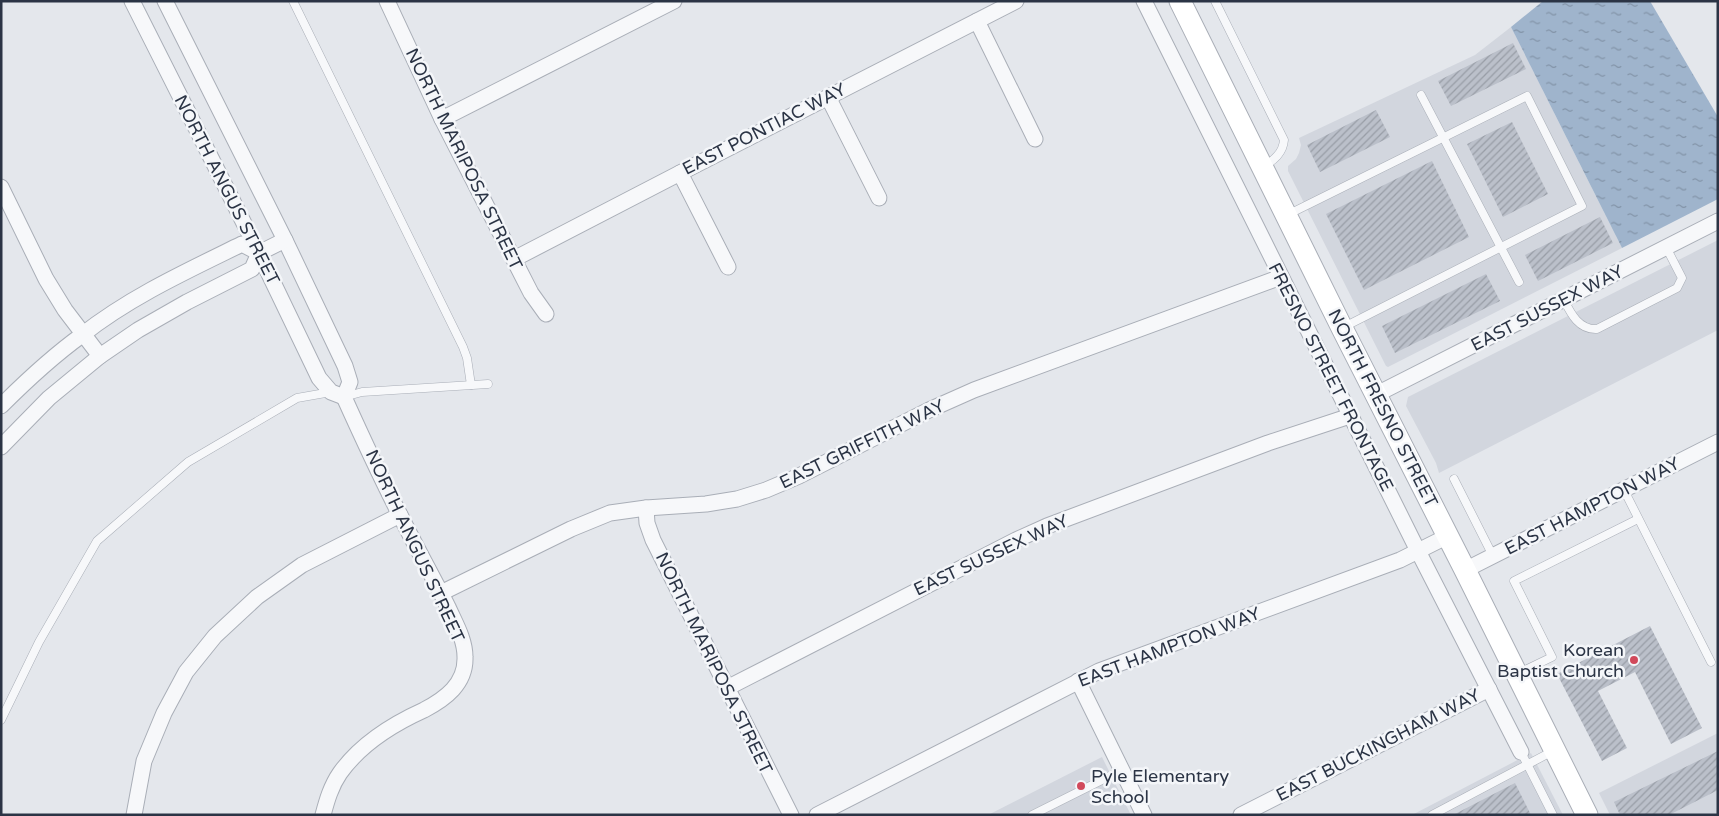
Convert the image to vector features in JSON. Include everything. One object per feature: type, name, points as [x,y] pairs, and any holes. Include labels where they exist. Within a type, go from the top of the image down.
[{"type":"main road","name":"NORTH FRESNO STREET","points":[[1180,1],[1375,395],[1448,536],[1587,815]]},
{"type":"street","name":"NORTH ANGUS STREET","points":[[132,1],[259,253],[319,378],[338,394],[441,593],[461,636],[465,657],[462,675],[452,693],[439,702],[405,718],[362,750],[340,773],[328,795],[323,815]]},
{"type":"street","name":"NORTH ANGUS STREET","points":[[165,1],[285,240],[345,366],[350,382],[338,394]]},
{"type":"street","name":"NORTH MARIPOSA STREET","points":[[387,1],[442,119],[531,293],[546,314]]},
{"type":"street","points":[[442,119],[674,1]]},
{"type":"street","name":"EAST PONTIAC WAY","points":[[514,259],[1016,1]]},
{"type":"street","name":"FRESNO STREET FRONTAGE","points":[[1144,1],[1280,277],[1524,758]]},
{"type":"street","points":[[977,21],[1035,139]]},
{"type":"street","points":[[828,97],[879,198]]},
{"type":"street","points":[[680,173],[728,267]]},
{"type":"street","points":[[1,187],[46,279],[65,310],[100,356]]},
{"type":"street","name":"EAST SUSSEX WAY","points":[[1375,395],[1718,220]]},
{"type":"street","points":[[1,447],[49,398],[100,356],[138,330],[186,302],[252,269],[259,253],[285,240]]},
{"type":"street","points":[[1,406],[34,373],[82,334],[126,305],[173,278],[242,244],[259,253]]},
{"type":"street","name":"EAST GRIFFITH WAY","points":[[441,593],[571,529],[610,514],[646,508],[706,504],[737,499],[766,490],[800,476],[929,410],[974,390],[1280,277]]},
{"type":"street","name":"EAST SUSSEX WAY","points":[[727,688],[1016,540],[1047,526],[1268,443],[1350,416]]},
{"type":"street","name":"EAST HAMPTON WAY","points":[[1465,570],[1718,442]]},
{"type":"street","name":"NORTH MARIPOSA STREET","points":[[646,508],[647,522],[652,540],[790,815]]},
{"type":"street","points":[[134,815],[144,762],[164,713],[186,672],[216,636],[257,597],[302,565],[400,515]]},
{"type":"street","name":"EAST HAMPTON WAY","points":[[817,815],[1099,671],[1400,560],[1448,536]]},
{"type":"street","points":[[1078,681],[1144,815]]},
{"type":"street","name":"EAST BUCKINGHAM WAY","points":[[1241,815],[1489,689]]},
{"type":"lane","points":[[293,1],[463,347],[471,385]]},
{"type":"lane","points":[[1215,1],[1284,140],[1284,145],[1278,155],[1262,168]]},
{"type":"lane","points":[[1421,95],[1519,282]]},
{"type":"lane","points":[[1286,216],[1526,96],[1582,206],[1342,328]]},
{"type":"lane","points":[[1564,300],[1574,318],[1586,328],[1597,329],[1677,288],[1682,278],[1666,247]]},
{"type":"lane","points":[[1,720],[39,642],[97,541],[188,462],[297,398],[488,384]]},
{"type":"lane","points":[[1454,479],[1493,556]]},
{"type":"lane","points":[[1624,490],[1711,662]]},
{"type":"lane","points":[[1516,674],[1552,657],[1514,581],[1638,519]]},
{"type":"lane","points":[[1432,815],[1514,771],[1524,758],[1554,750]]},
{"type":"lane","points":[[1524,758],[1553,815]]},
{"type":"lane","points":[[1032,815],[1122,770]]},
{"type":"shaded area","points":[[1511,27],[1622,248],[1388,367],[1288,171],[1288,166],[1296,159],[1299,153],[1301,145],[1299,138],[1475,55]]},
{"type":"shaded area","points":[[1718,240],[1718,330],[1439,473],[1436,463],[1406,406],[1408,397]]},
{"type":"shaded area","points":[[1718,733],[1718,815],[1610,815],[1599,793]]},
{"type":"shaded area","points":[[1531,753],[1563,815],[1412,815]]},
{"type":"shaded area","name":"Pyle Elementary School","points":[[1102,757],[1131,815],[988,815]]},
{"type":"water","points":[[1543,1],[1650,1],[1718,117],[1718,199],[1622,248],[1511,27]]},
{"type":"building","points":[[1513,43],[1526,69],[1451,106],[1438,81]]},
{"type":"building","points":[[1376,110],[1390,137],[1320,172],[1307,145]]},
{"type":"building","points":[[1512,122],[1548,194],[1503,217],[1467,144]]},
{"type":"building","points":[[1432,161],[1469,237],[1364,290],[1326,214]]},
{"type":"building","points":[[1600,217],[1613,243],[1538,281],[1525,255]]},
{"type":"building","points":[[1486,274],[1500,301],[1395,353],[1382,326]]},
{"type":"building","points":[[1650,626],[1702,728],[1671,744],[1635,672],[1598,691],[1627,748],[1602,761],[1557,674]]},
{"type":"building","points":[[1718,751],[1718,790],[1669,815],[1620,815],[1614,802]]},
{"type":"building","points":[[1515,783],[1531,815],[1453,815]]},
{"type":"place","name":"Korean Baptist Church","points":[[1634,660]]},
{"type":"place","name":"Pyle Elementary School","points":[[1081,786]]}]
